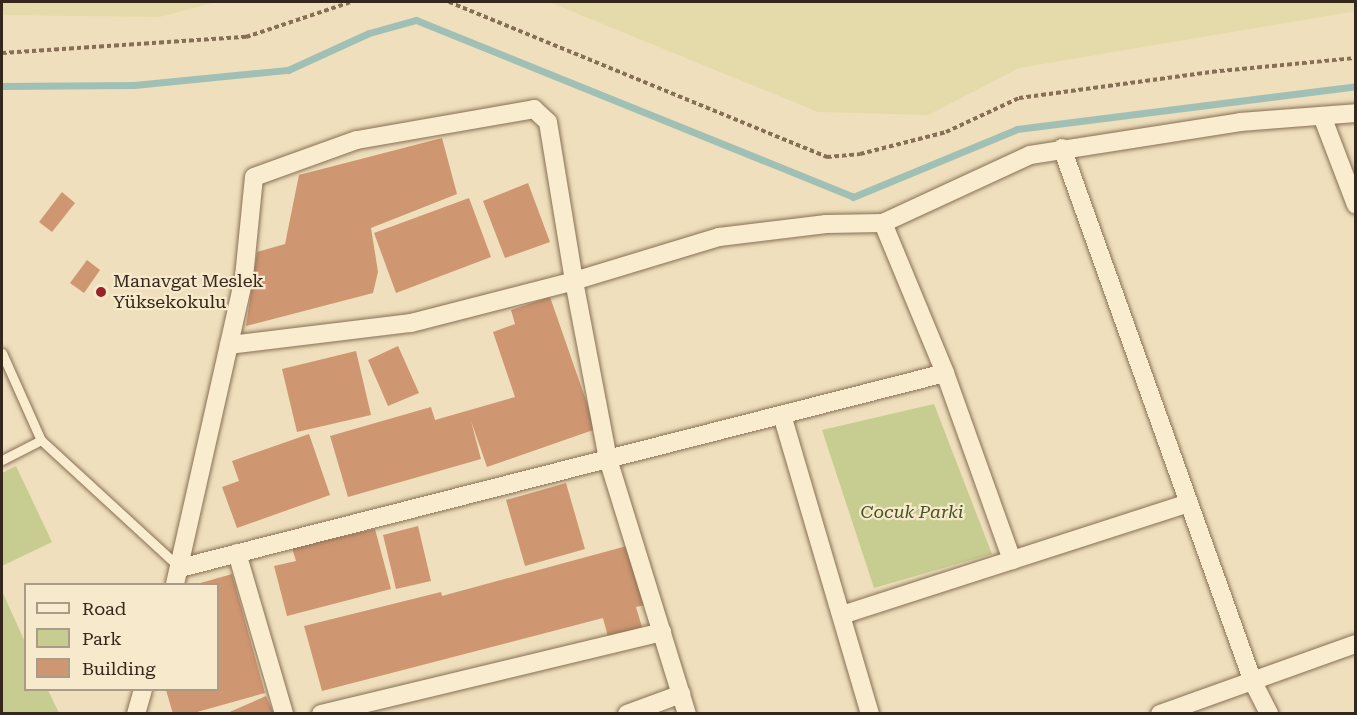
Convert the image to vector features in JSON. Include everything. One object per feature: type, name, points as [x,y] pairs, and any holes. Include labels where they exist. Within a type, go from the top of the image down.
[{"type":"street","points":[[178,576],[244,277],[254,177],[357,140],[534,109],[548,122],[574,281],[608,459],[687,714]]},
{"type":"street","points":[[229,345],[411,323],[574,281],[719,237],[826,224],[884,223],[1030,155],[1062,148],[1240,122],[1356,113]]},
{"type":"street","points":[[1322,116],[1356,205]]},
{"type":"street","points":[[1062,148],[1253,682],[1269,714]]},
{"type":"street","points":[[884,223],[945,374],[1012,560]]},
{"type":"street","points":[[178,576],[237,554],[945,374]]},
{"type":"street","points":[[782,415],[870,714]]},
{"type":"street","points":[[842,615],[1188,503]]},
{"type":"street","points":[[237,554],[284,714]]},
{"type":"street","points":[[321,714],[662,632]]},
{"type":"street","points":[[1160,714],[1356,644]]},
{"type":"street","points":[[136,714],[143,691]]},
{"type":"street","points":[[627,714],[681,694]]},
{"type":"lane","points":[[2,352],[41,440],[178,576]]},
{"type":"lane","points":[[2,460],[41,440]]},
{"type":"path","points":[[2,52],[246,36],[351,2]]},
{"type":"path","points":[[449,2],[827,157],[860,154],[946,132],[1019,98],[1220,71],[1356,58]]},
{"type":"shaded area","points":[[2,2],[217,2],[159,17],[2,15]]},
{"type":"shaded area","points":[[549,2],[1355,2],[1356,11],[1019,68],[928,115],[818,112]]},
{"type":"green space","name":"Cocuk Parki","points":[[934,404],[992,554],[874,588],[822,430]]},
{"type":"green space","points":[[16,466],[52,542],[2,566],[2,473]]},
{"type":"green space","points":[[2,591],[24,640],[24,691],[48,691],[59,713],[2,713]]},
{"type":"building","points":[[442,138],[457,194],[371,228],[378,272],[373,293],[246,326],[257,252],[285,244],[299,175]]},
{"type":"building","points":[[528,183],[550,242],[505,258],[483,201]]},
{"type":"building","points":[[62,192],[75,203],[52,232],[39,222]]},
{"type":"building","points":[[469,198],[491,257],[396,293],[374,233]]},
{"type":"building","points":[[87,260],[100,270],[84,293],[70,283]]},
{"type":"building","points":[[550,297],[596,429],[487,467],[471,421],[481,459],[348,497],[330,436],[431,407],[435,420],[515,397],[493,332],[515,324],[511,310]]},
{"type":"building","points":[[398,346],[419,393],[388,406],[368,360]]},
{"type":"building","points":[[356,351],[371,415],[297,432],[282,369]]},
{"type":"building","points":[[309,434],[330,495],[237,528],[222,487],[239,481],[232,461]]},
{"type":"building","points":[[566,483],[585,549],[525,566],[506,500]]},
{"type":"building","points":[[418,526],[431,581],[396,589],[383,535]]},
{"type":"building","points":[[375,529],[391,589],[287,616],[274,566],[296,561],[292,548]]},
{"type":"building","points":[[634,544],[650,604],[636,607],[642,627],[608,637],[603,618],[322,691],[304,626],[441,592],[442,596]]},
{"type":"building","points":[[232,574],[265,693],[190,714],[173,714],[166,691],[219,691],[219,583],[200,583]]},
{"type":"building","points":[[266,696],[274,714],[225,714]]},
{"type":"waterway","points":[[2,86],[134,85],[288,70],[369,33],[416,20],[853,197],[1017,129],[1356,86]]},
{"type":"place","name":"Manavgat Meslek Yüksekokulu","points":[[101,292]]}]
